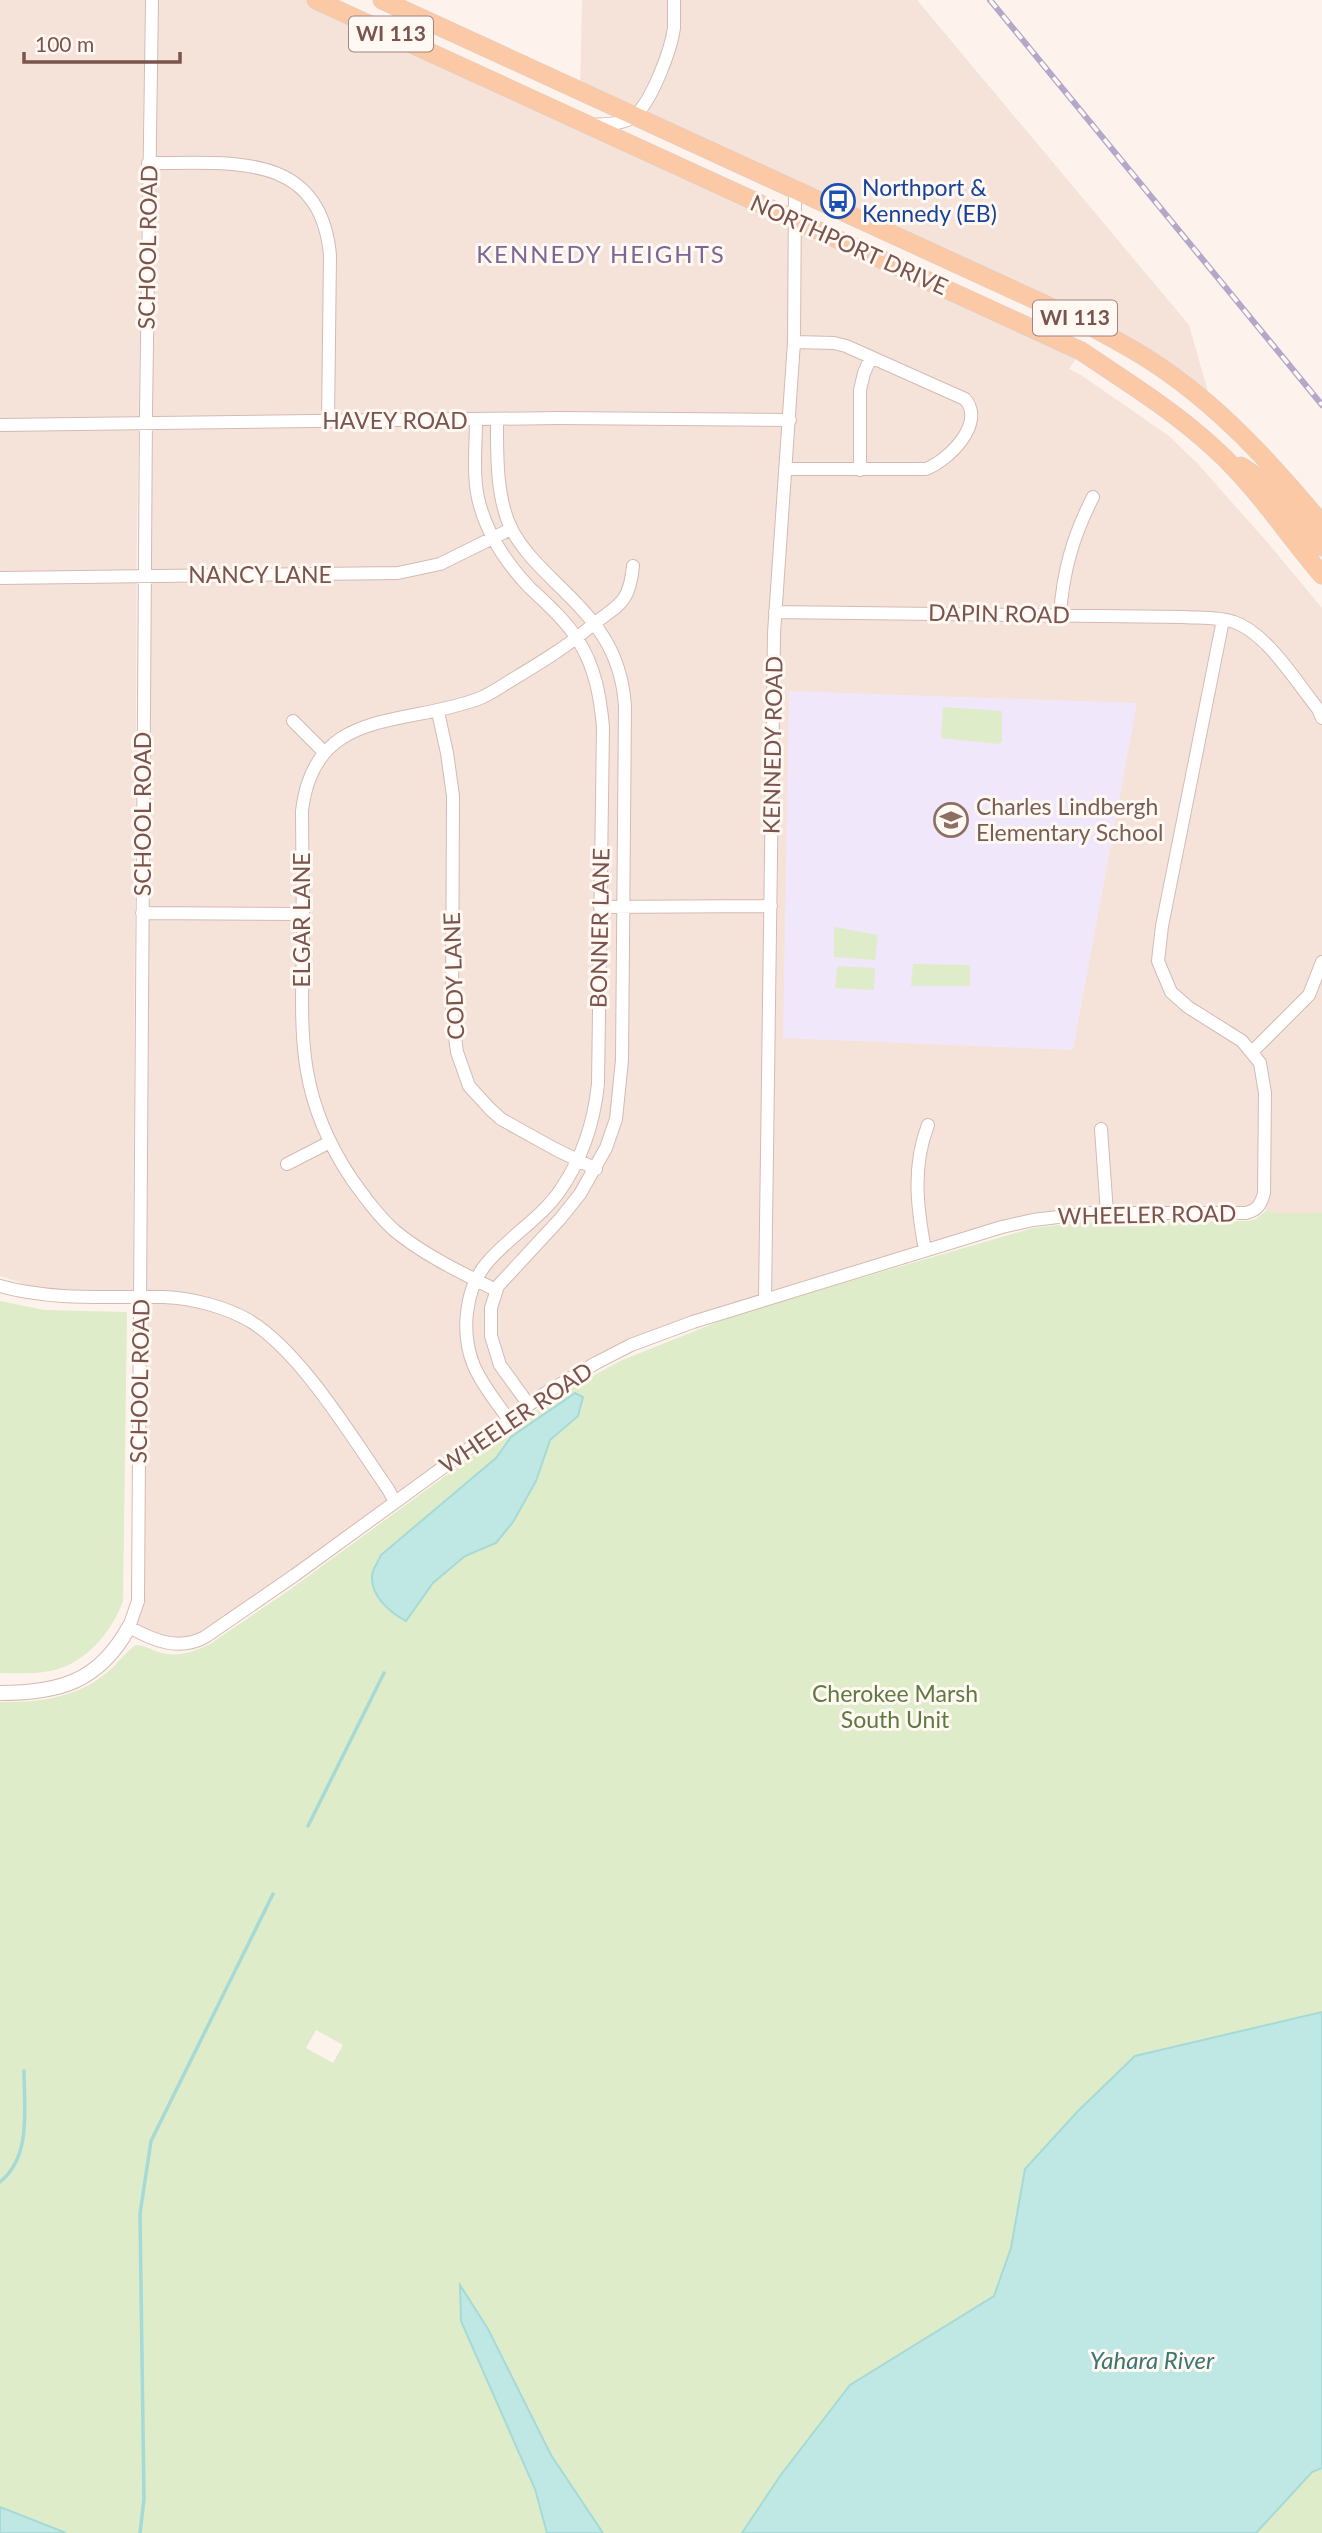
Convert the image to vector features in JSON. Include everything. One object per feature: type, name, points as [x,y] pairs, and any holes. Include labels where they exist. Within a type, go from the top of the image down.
[{"type":"main road","name":"NORTHPORT DRIVE","points":[[316,0],[1081,351],[1152,399],[1215,449],[1280,520],[1322,575]]},
{"type":"main road","name":"NORTHPORT DRIVE","points":[[382,0],[1080,321],[1151,361],[1213,408],[1246,438],[1322,524]]},
{"type":"main road","points":[[1215,449],[1269,485],[1322,547]]},
{"type":"street","name":"SCHOOL ROAD","points":[[129,1628],[138,1601],[148,163],[152,0]]},
{"type":"street","points":[[588,126],[624,121],[645,105],[670,43],[674,0]]},
{"type":"street","points":[[148,163],[259,166],[285,177],[304,190],[322,219],[330,245],[328,422]]},
{"type":"street","name":"KENNEDY ROAD","points":[[765,1300],[775,612],[794,342],[795,190]]},
{"type":"street","points":[[785,469],[914,470],[937,465],[957,447],[970,427],[970,406],[965,398],[834,343],[794,342]]},
{"type":"street","points":[[860,470],[860,390],[871,357]]},
{"type":"street","name":"BONNER LANE","points":[[476,420],[478,496],[493,538],[507,562],[564,621],[577,639],[596,678],[603,727],[598,1084],[589,1134],[561,1190],[485,1264],[468,1304],[468,1346],[474,1366],[509,1420]]},
{"type":"street","name":"BONNER LANE","points":[[496,1290],[560,1219],[596,1169],[607,1149],[619,1099],[622,1060],[626,747],[624,687],[610,648],[596,623],[536,562],[511,529],[501,492],[497,420]]},
{"type":"street","name":"HAVEY ROAD","points":[[0,425],[790,420]]},
{"type":"street","points":[[1060,615],[1062,590],[1071,550],[1078,526],[1093,497]]},
{"type":"street","name":"NANCY LANE","points":[[0,578],[398,573],[440,564],[511,529]]},
{"type":"street","name":"ELGAR LANE","points":[[496,1290],[420,1248],[393,1229],[357,1186],[320,1124],[303,1051],[301,1010],[302,811],[305,787],[324,752],[345,735],[365,726],[438,712],[481,698],[559,652],[615,608],[629,592],[633,566]]},
{"type":"street","name":"DAPIN ROAD","points":[[775,612],[1184,617],[1223,620]]},
{"type":"street","points":[[1322,718],[1318,709],[1274,654],[1252,632],[1232,621],[1223,620],[1162,926],[1158,961],[1171,992],[1188,1007],[1242,1041],[1252,1052],[1309,995],[1322,962]]},
{"type":"street","name":"CODY LANE","points":[[438,712],[453,796],[452,1015],[457,1052],[470,1086],[490,1109],[501,1118],[596,1169]]},
{"type":"street","points":[[293,721],[324,752]]},
{"type":"street","points":[[600,907],[771,906]]},
{"type":"street","points":[[142,914],[303,914]]},
{"type":"street","name":"WHEELER ROAD","points":[[129,1628],[169,1644],[195,1642],[232,1619],[562,1382],[631,1345],[693,1322],[925,1250],[1033,1220],[1107,1213],[1246,1213],[1258,1207],[1264,1193],[1265,1093],[1260,1063],[1252,1052]]},
{"type":"street","points":[[925,1250],[919,1217],[918,1165],[919,1147],[928,1125]]},
{"type":"street","points":[[1101,1129],[1107,1213]]},
{"type":"street","points":[[287,1164],[330,1142]]},
{"type":"street","points":[[0,1286],[28,1294],[53,1296],[172,1298],[216,1307],[252,1322],[273,1338],[308,1376],[395,1502]]},
{"type":"street","points":[[496,1290],[490,1322],[496,1354],[500,1365],[529,1405]]},
{"type":"street","points":[[0,1693],[51,1690],[71,1684],[108,1658],[129,1628]]},
{"type":"shaded area","points":[[0,0],[145,0],[137,536],[133,1291],[77,1291],[34,1287],[0,1276]]},
{"type":"shaded area","points":[[152,0],[316,0],[1081,351],[1069,369],[1169,436],[1198,464],[1322,608],[1322,1213],[1275,1213],[1258,1207],[1053,1217],[693,1322],[596,1363],[196,1642],[139,1633],[134,1616]]},
{"type":"shaded area","points":[[582,0],[917,0],[1189,325],[1213,409],[1151,361],[580,91]]},
{"type":"shaded area","name":"Charles Lindbergh Elementary School","points":[[789,691],[1137,703],[1073,1050],[783,1038]]},
{"type":"green space","points":[[943,707],[1002,711],[1002,742],[999,744],[941,738]]},
{"type":"green space","points":[[834,927],[878,935],[875,960],[834,957]]},
{"type":"green space","points":[[913,964],[970,965],[970,986],[911,986]]},
{"type":"green space","points":[[837,966],[875,968],[874,990],[835,988]]},
{"type":"green space","name":"Cherokee Marsh South Unit","points":[[1267,1210],[1275,1213],[1322,1213],[1322,2012],[1134,2056],[1025,2169],[1011,2248],[994,2296],[850,2385],[780,2476],[742,2533],[603,2533],[551,2455],[488,2329],[547,2533],[66,2533],[0,2507],[0,1702],[55,1698],[81,1689],[104,1675],[136,1645],[158,1652],[179,1654],[210,1644],[288,1591],[530,1414],[571,1388],[620,1361],[740,1313],[1033,1228],[1085,1222],[1256,1219]],"holes":[[[575,1393],[578,1416],[550,1440],[536,1481],[496,1543],[465,1556],[433,1583],[406,1620],[410,1531],[496,1458],[511,1437]],[[316,2030],[343,2045],[333,2063],[306,2048]]]},
{"type":"green space","points":[[0,1301],[44,1310],[127,1312],[123,1601],[107,1632],[91,1650],[72,1663],[39,1673],[0,1673]]},
{"type":"green space","points":[[1322,2468],[1322,2533],[1256,2533],[1312,2472]]},
{"type":"water","points":[[575,1393],[583,1397],[578,1416],[550,1440],[536,1481],[513,1522],[496,1543],[465,1556],[433,1583],[406,1621],[393,1612],[381,1601],[373,1587],[373,1571],[381,1555],[496,1458],[511,1437]]},
{"type":"water","name":"Yahara River","points":[[1322,2012],[1322,2468],[1312,2472],[1256,2533],[742,2533],[780,2476],[850,2385],[994,2296],[1011,2248],[1025,2169],[1078,2111],[1135,2056]]},
{"type":"water","points":[[460,2285],[488,2329],[551,2455],[603,2533],[547,2533],[535,2489],[461,2321]]},
{"type":"water","points":[[0,2507],[66,2533],[0,2533]]},
{"type":"waterway","points":[[308,1826],[384,1673]]},
{"type":"waterway","points":[[140,2533],[144,2499],[140,2214],[151,2141],[273,1894]]},
{"type":"waterway","points":[[0,2182],[10,2171],[22,2145],[25,2116],[24,2071]]},
{"type":"railway","points":[[990,0],[1322,405]]},
{"type":"place","name":"Northport & Kennedy (EB)","points":[[838,201]]},
{"type":"place","name":"Charles Lindbergh Elementary School","points":[[951,820]]},
{"type":"district","name":"KENNEDY HEIGHTS","points":[[601,255]]}]
